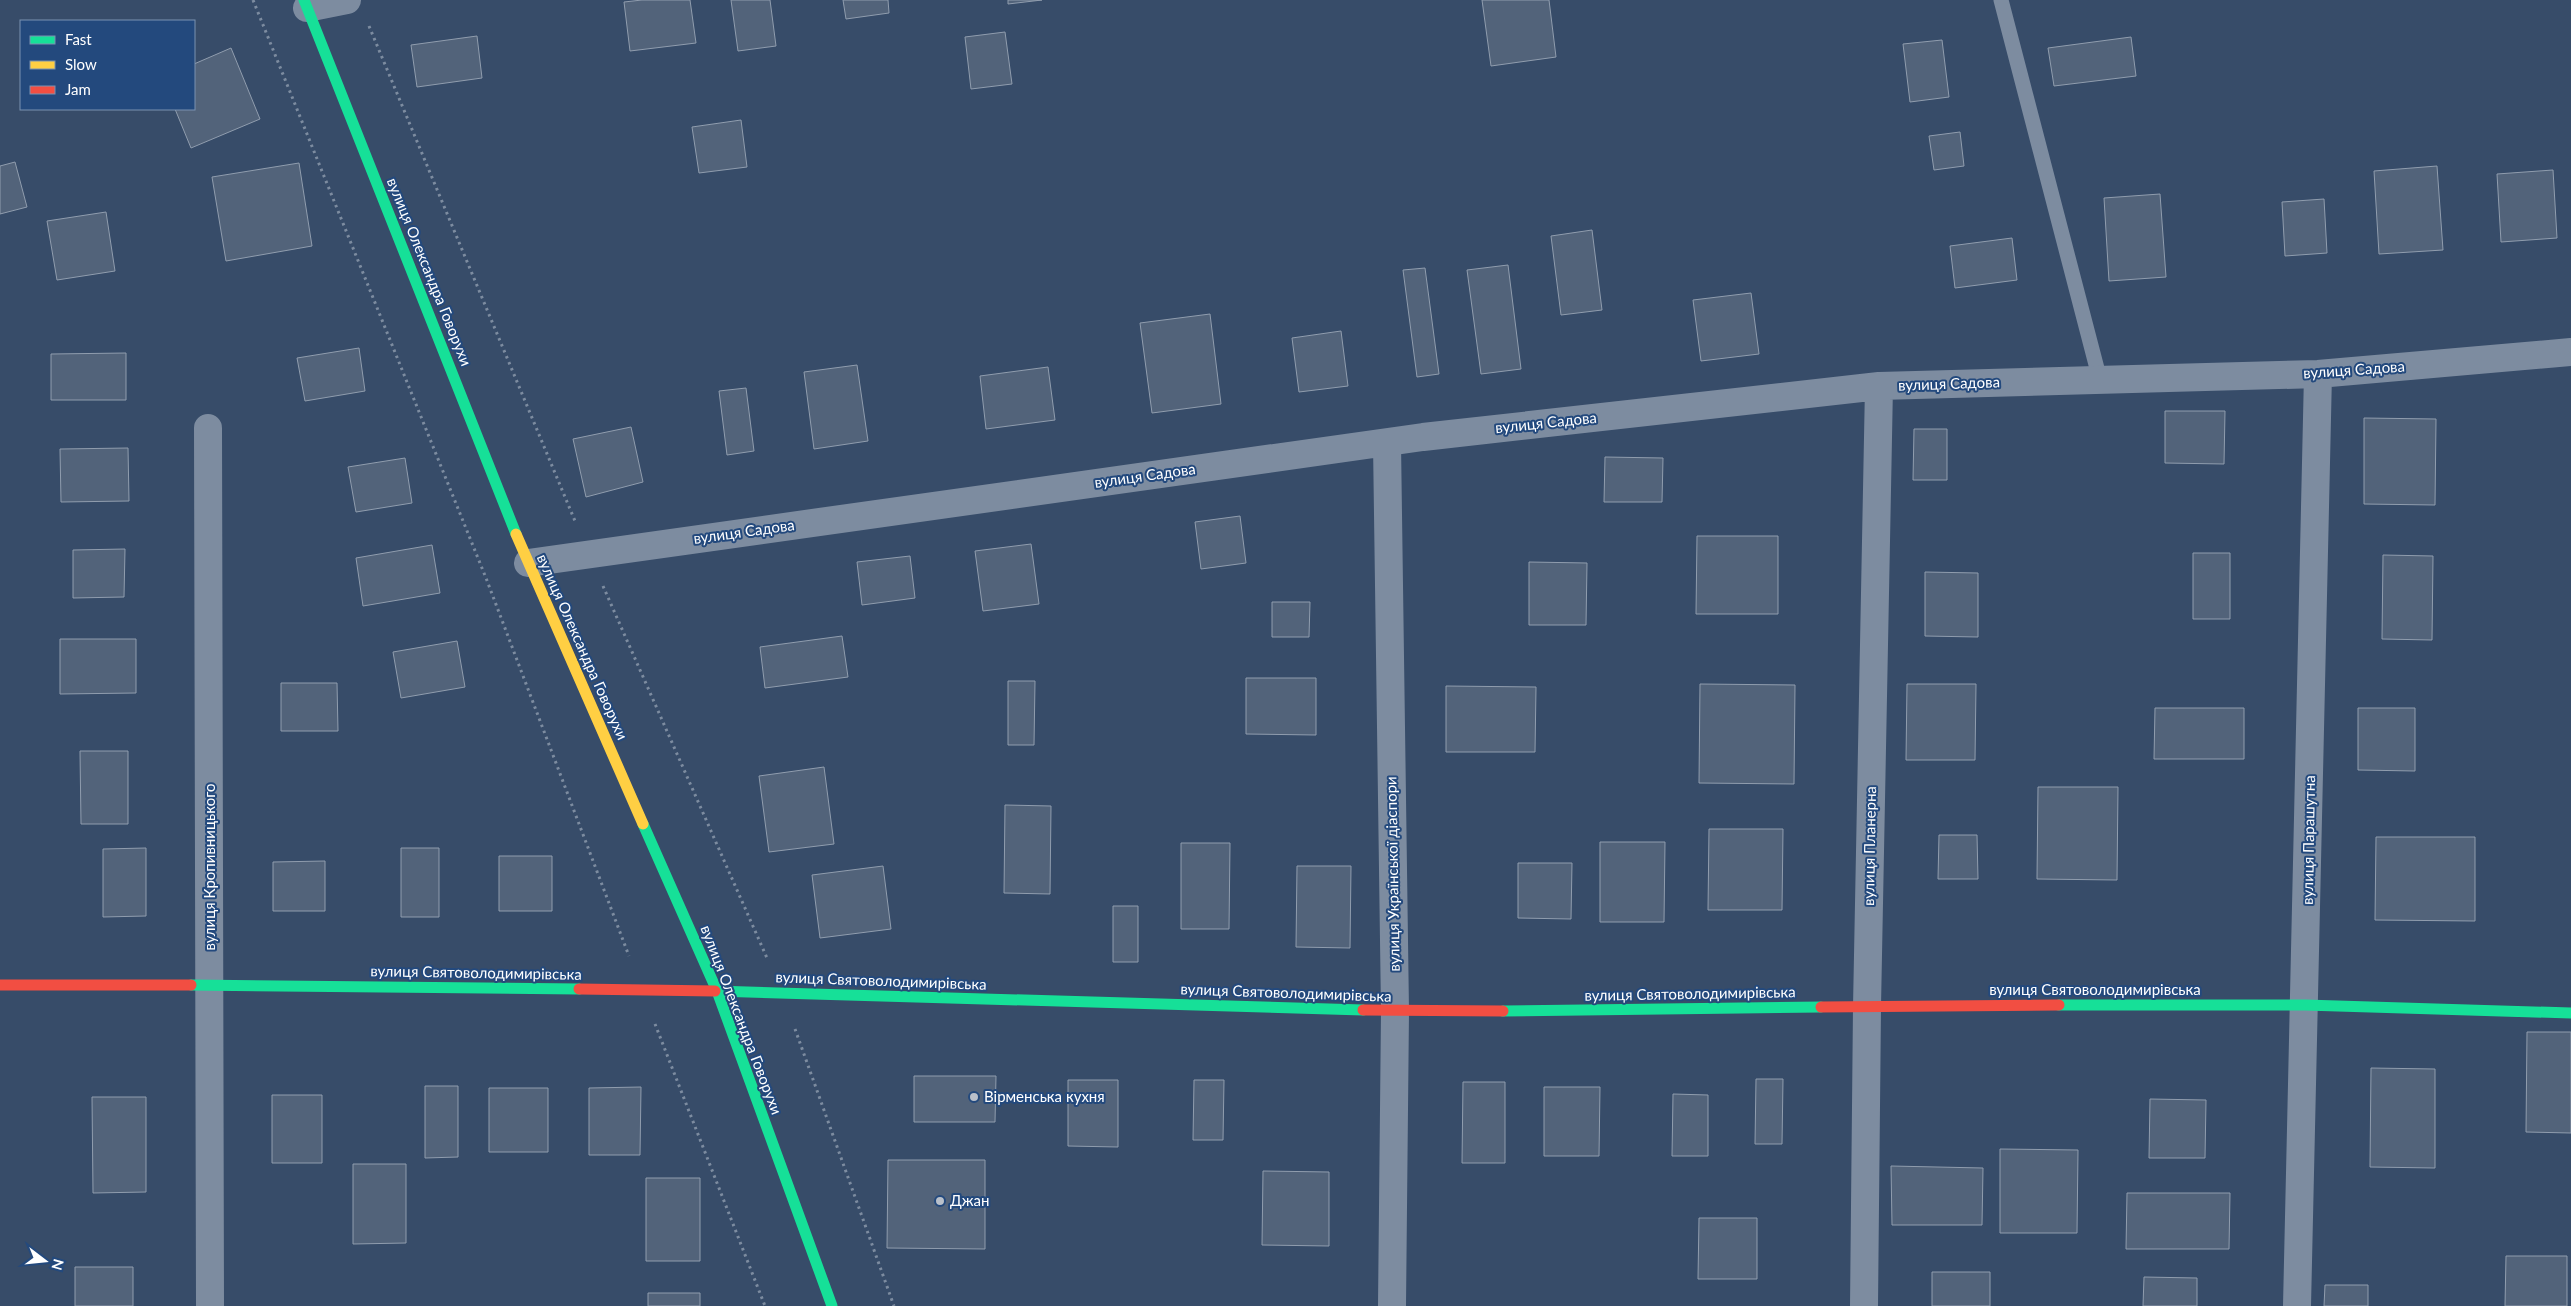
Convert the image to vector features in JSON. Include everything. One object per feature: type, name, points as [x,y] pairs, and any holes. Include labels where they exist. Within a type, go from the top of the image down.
[{"type":"street","points":[[305,4],[356,9]]},
{"type":"street","name":"вулиця Олександра Говорухи","points":[[305,4],[528,563],[717,991],[832,1306]]},
{"type":"street","name":"вулиця Садова","points":[[528,563],[1387,442],[1879,386],[2318,374],[2571,352]]},
{"type":"street","name":"вулиця Парашутна","points":[[2297,1306],[2306,1005],[2318,374]]},
{"type":"street","name":"вулиця Планерна","points":[[1864,1306],[1867,1007],[1879,386]]},
{"type":"street","name":"вулиця Кропивницького","points":[[208,428],[210,1306]]},
{"type":"street","name":"вулиця Української діаспори","points":[[1387,442],[1395,1011],[1392,1306]]},
{"type":"street","name":"вулиця Святоволодимирівська","points":[[0,986],[210,985],[717,991],[1439,1012],[1867,1007],[2306,1005],[2571,1013]]},
{"type":"lane","points":[[2001,0],[2100,380]]},
{"type":"path","points":[[253,0],[486,578],[642,990],[765,1306]]},
{"type":"path","points":[[356,9],[589,554],[783,993],[894,1306]]},
{"type":"building","points":[[690,0],[696,43],[630,51],[624,2]]},
{"type":"building","points":[[731,0],[770,0],[776,46],[738,51]]},
{"type":"building","points":[[843,0],[888,0],[889,13],[846,19]]},
{"type":"building","points":[[1008,0],[1042,0],[1008,4]]},
{"type":"building","points":[[1482,0],[1549,0],[1556,57],[1491,66]]},
{"type":"building","points":[[1005,32],[1012,84],[971,89],[965,37]]},
{"type":"building","points":[[477,36],[482,78],[417,87],[411,45]]},
{"type":"building","points":[[2131,37],[2136,76],[2054,86],[2048,48]]},
{"type":"building","points":[[1942,40],[1949,97],[1910,102],[1903,44]]},
{"type":"building","points":[[231,48],[260,119],[191,148],[175,110],[195,110],[195,64]]},
{"type":"building","points":[[741,120],[747,167],[699,173],[692,127]]},
{"type":"building","points":[[1960,132],[1964,166],[1934,170],[1929,136]]},
{"type":"building","points":[[15,162],[27,207],[0,214],[0,166]]},
{"type":"building","points":[[299,163],[312,246],[226,261],[212,177]]},
{"type":"building","points":[[2437,166],[2443,250],[2379,254],[2374,171]]},
{"type":"building","points":[[2553,170],[2557,238],[2501,242],[2497,174]]},
{"type":"building","points":[[2160,194],[2166,277],[2109,281],[2104,198]]},
{"type":"building","points":[[2324,199],[2327,253],[2285,256],[2282,202]]},
{"type":"building","points":[[106,212],[115,271],[57,280],[47,221]]},
{"type":"building","points":[[1592,230],[1602,310],[1561,315],[1551,236]]},
{"type":"building","points":[[2012,238],[2017,280],[1955,288],[1950,246]]},
{"type":"building","points":[[1508,265],[1521,369],[1481,374],[1467,270]]},
{"type":"building","points":[[1425,268],[1439,374],[1417,377],[1403,270]]},
{"type":"building","points":[[1751,293],[1759,354],[1701,361],[1693,300]]},
{"type":"building","points":[[1210,314],[1221,404],[1152,413],[1140,323]]},
{"type":"building","points":[[1341,331],[1348,386],[1299,392],[1292,338]]},
{"type":"building","points":[[359,348],[365,391],[305,401],[297,358]]},
{"type":"building","points":[[126,353],[126,400],[51,400],[51,354]]},
{"type":"building","points":[[857,365],[868,441],[814,449],[804,372]]},
{"type":"building","points":[[1048,367],[1055,420],[986,429],[980,376]]},
{"type":"building","points":[[746,388],[754,451],[727,455],[719,391]]},
{"type":"building","points":[[2165,411],[2225,411],[2224,464],[2165,463]]},
{"type":"building","points":[[2364,418],[2436,419],[2435,505],[2364,504]]},
{"type":"building","points":[[631,427],[643,482],[586,497],[573,439]]},
{"type":"building","points":[[1914,429],[1947,429],[1947,480],[1913,480]]},
{"type":"building","points":[[128,448],[129,501],[61,502],[60,449]]},
{"type":"building","points":[[1605,457],[1663,458],[1662,502],[1604,502]]},
{"type":"building","points":[[405,458],[412,503],[356,512],[348,467]]},
{"type":"building","points":[[1240,516],[1246,563],[1201,569],[1195,522]]},
{"type":"building","points":[[1697,536],[1778,536],[1778,614],[1696,614]]},
{"type":"building","points":[[1031,544],[1039,604],[983,611],[975,551]]},
{"type":"building","points":[[432,545],[440,593],[363,606],[356,558]]},
{"type":"building","points":[[125,549],[124,597],[73,598],[73,550]]},
{"type":"building","points":[[2193,553],[2230,553],[2230,619],[2193,619]]},
{"type":"building","points":[[2383,555],[2433,556],[2432,640],[2382,639]]},
{"type":"building","points":[[910,556],[915,598],[862,605],[857,562]]},
{"type":"building","points":[[1529,562],[1587,563],[1586,625],[1529,625]]},
{"type":"building","points":[[1925,572],[1978,573],[1978,637],[1925,636]]},
{"type":"building","points":[[1272,602],[1310,602],[1309,637],[1272,637]]},
{"type":"building","points":[[842,636],[848,677],[765,688],[760,647]]},
{"type":"building","points":[[60,639],[136,639],[136,693],[60,694]]},
{"type":"building","points":[[457,641],[465,687],[401,698],[393,652]]},
{"type":"building","points":[[1246,678],[1316,678],[1316,735],[1246,734]]},
{"type":"building","points":[[1008,681],[1035,681],[1034,745],[1008,745]]},
{"type":"building","points":[[281,683],[337,683],[338,731],[281,731]]},
{"type":"building","points":[[1700,684],[1795,685],[1794,784],[1699,783]]},
{"type":"building","points":[[1907,684],[1976,684],[1975,760],[1906,760]]},
{"type":"building","points":[[1446,686],[1536,687],[1535,752],[1446,752]]},
{"type":"building","points":[[2155,708],[2244,708],[2244,759],[2154,759]]},
{"type":"building","points":[[2358,708],[2415,708],[2415,771],[2358,770]]},
{"type":"building","points":[[80,751],[128,751],[128,824],[81,824]]},
{"type":"building","points":[[824,767],[834,844],[769,852],[759,776]]},
{"type":"building","points":[[2038,787],[2118,787],[2117,880],[2037,879]]},
{"type":"building","points":[[1005,805],[1051,806],[1050,894],[1004,893]]},
{"type":"building","points":[[1709,829],[1783,829],[1782,910],[1708,910]]},
{"type":"building","points":[[1939,835],[1977,835],[1978,879],[1938,879]]},
{"type":"building","points":[[2376,837],[2475,837],[2475,921],[2375,920]]},
{"type":"building","points":[[1600,842],[1665,842],[1664,922],[1600,922]]},
{"type":"building","points":[[1181,843],[1230,843],[1229,929],[1181,929]]},
{"type":"building","points":[[146,848],[146,916],[103,917],[103,849]]},
{"type":"building","points":[[401,848],[439,848],[439,917],[401,917]]},
{"type":"building","points":[[499,856],[552,856],[552,911],[499,911]]},
{"type":"building","points":[[325,861],[325,911],[273,911],[273,862]]},
{"type":"building","points":[[1518,863],[1572,863],[1571,919],[1518,918]]},
{"type":"building","points":[[883,866],[891,929],[820,938],[812,875]]},
{"type":"building","points":[[1297,866],[1351,866],[1350,948],[1296,947]]},
{"type":"building","points":[[1113,906],[1138,906],[1138,962],[1113,962]]},
{"type":"building","points":[[2527,1032],[2571,1032],[2571,1133],[2526,1132]]},
{"type":"building","points":[[2371,1068],[2435,1069],[2435,1168],[2370,1167]]},
{"type":"building","points":[[914,1076],[996,1076],[995,1122],[914,1122]]},
{"type":"building","points":[[1756,1079],[1783,1079],[1782,1144],[1755,1144]]},
{"type":"building","points":[[1068,1080],[1118,1080],[1118,1147],[1068,1146]]},
{"type":"building","points":[[1194,1080],[1224,1080],[1223,1140],[1193,1140]]},
{"type":"building","points":[[1463,1082],[1505,1082],[1505,1163],[1462,1163]]},
{"type":"building","points":[[425,1086],[458,1086],[458,1157],[425,1158]]},
{"type":"building","points":[[641,1087],[640,1155],[589,1155],[589,1088]]},
{"type":"building","points":[[1544,1087],[1600,1087],[1599,1156],[1544,1156]]},
{"type":"building","points":[[489,1088],[548,1088],[548,1152],[489,1152]]},
{"type":"building","points":[[1673,1094],[1708,1095],[1708,1156],[1672,1156]]},
{"type":"building","points":[[272,1095],[322,1095],[322,1163],[272,1163]]},
{"type":"building","points":[[92,1097],[146,1097],[146,1192],[93,1193]]},
{"type":"building","points":[[2150,1099],[2206,1100],[2205,1158],[2149,1158]]},
{"type":"building","points":[[2000,1149],[2078,1150],[2077,1233],[2000,1233]]},
{"type":"building","points":[[888,1160],[985,1160],[985,1249],[887,1248]]},
{"type":"building","points":[[353,1164],[406,1164],[406,1243],[353,1244]]},
{"type":"building","points":[[1891,1166],[1983,1168],[1982,1225],[1892,1225]]},
{"type":"building","points":[[1263,1171],[1329,1172],[1329,1246],[1262,1245]]},
{"type":"building","points":[[646,1178],[700,1178],[700,1261],[646,1261]]},
{"type":"building","points":[[2127,1193],[2230,1193],[2229,1249],[2126,1249]]},
{"type":"building","points":[[1699,1218],[1757,1218],[1757,1279],[1698,1279]]},
{"type":"building","points":[[2506,1256],[2567,1256],[2567,1306],[2505,1306]]},
{"type":"building","points":[[75,1267],[133,1267],[133,1306],[75,1306]]},
{"type":"building","points":[[1932,1272],[1990,1272],[1990,1306],[1932,1306]]},
{"type":"building","points":[[2144,1277],[2197,1278],[2197,1306],[2143,1306]]},
{"type":"building","points":[[2325,1285],[2368,1285],[2368,1306],[2324,1306]]},
{"type":"building","points":[[648,1293],[700,1293],[700,1306],[648,1306]]},
{"type":"traffic: fast","points":[[304,0],[516,534]]},
{"type":"traffic: fast","points":[[643,824],[717,991],[832,1306]]},
{"type":"traffic: fast","points":[[191,985],[579,989]]},
{"type":"traffic: fast","points":[[715,991],[1363,1010]]},
{"type":"traffic: fast","points":[[2059,1005],[2305,1005],[2571,1013]]},
{"type":"traffic: fast","points":[[1503,1011],[1821,1007]]},
{"type":"traffic: slow","points":[[516,534],[643,824]]},
{"type":"traffic: jam","points":[[0,985],[191,985]]},
{"type":"traffic: jam","points":[[579,989],[715,991]]},
{"type":"traffic: jam","points":[[1821,1007],[2059,1005]]},
{"type":"traffic: jam","points":[[1363,1010],[1503,1011]]},
{"type":"place","name":"Вірменська кухня","points":[[974,1097]]},
{"type":"place","name":"Джан","points":[[940,1201]]}]
